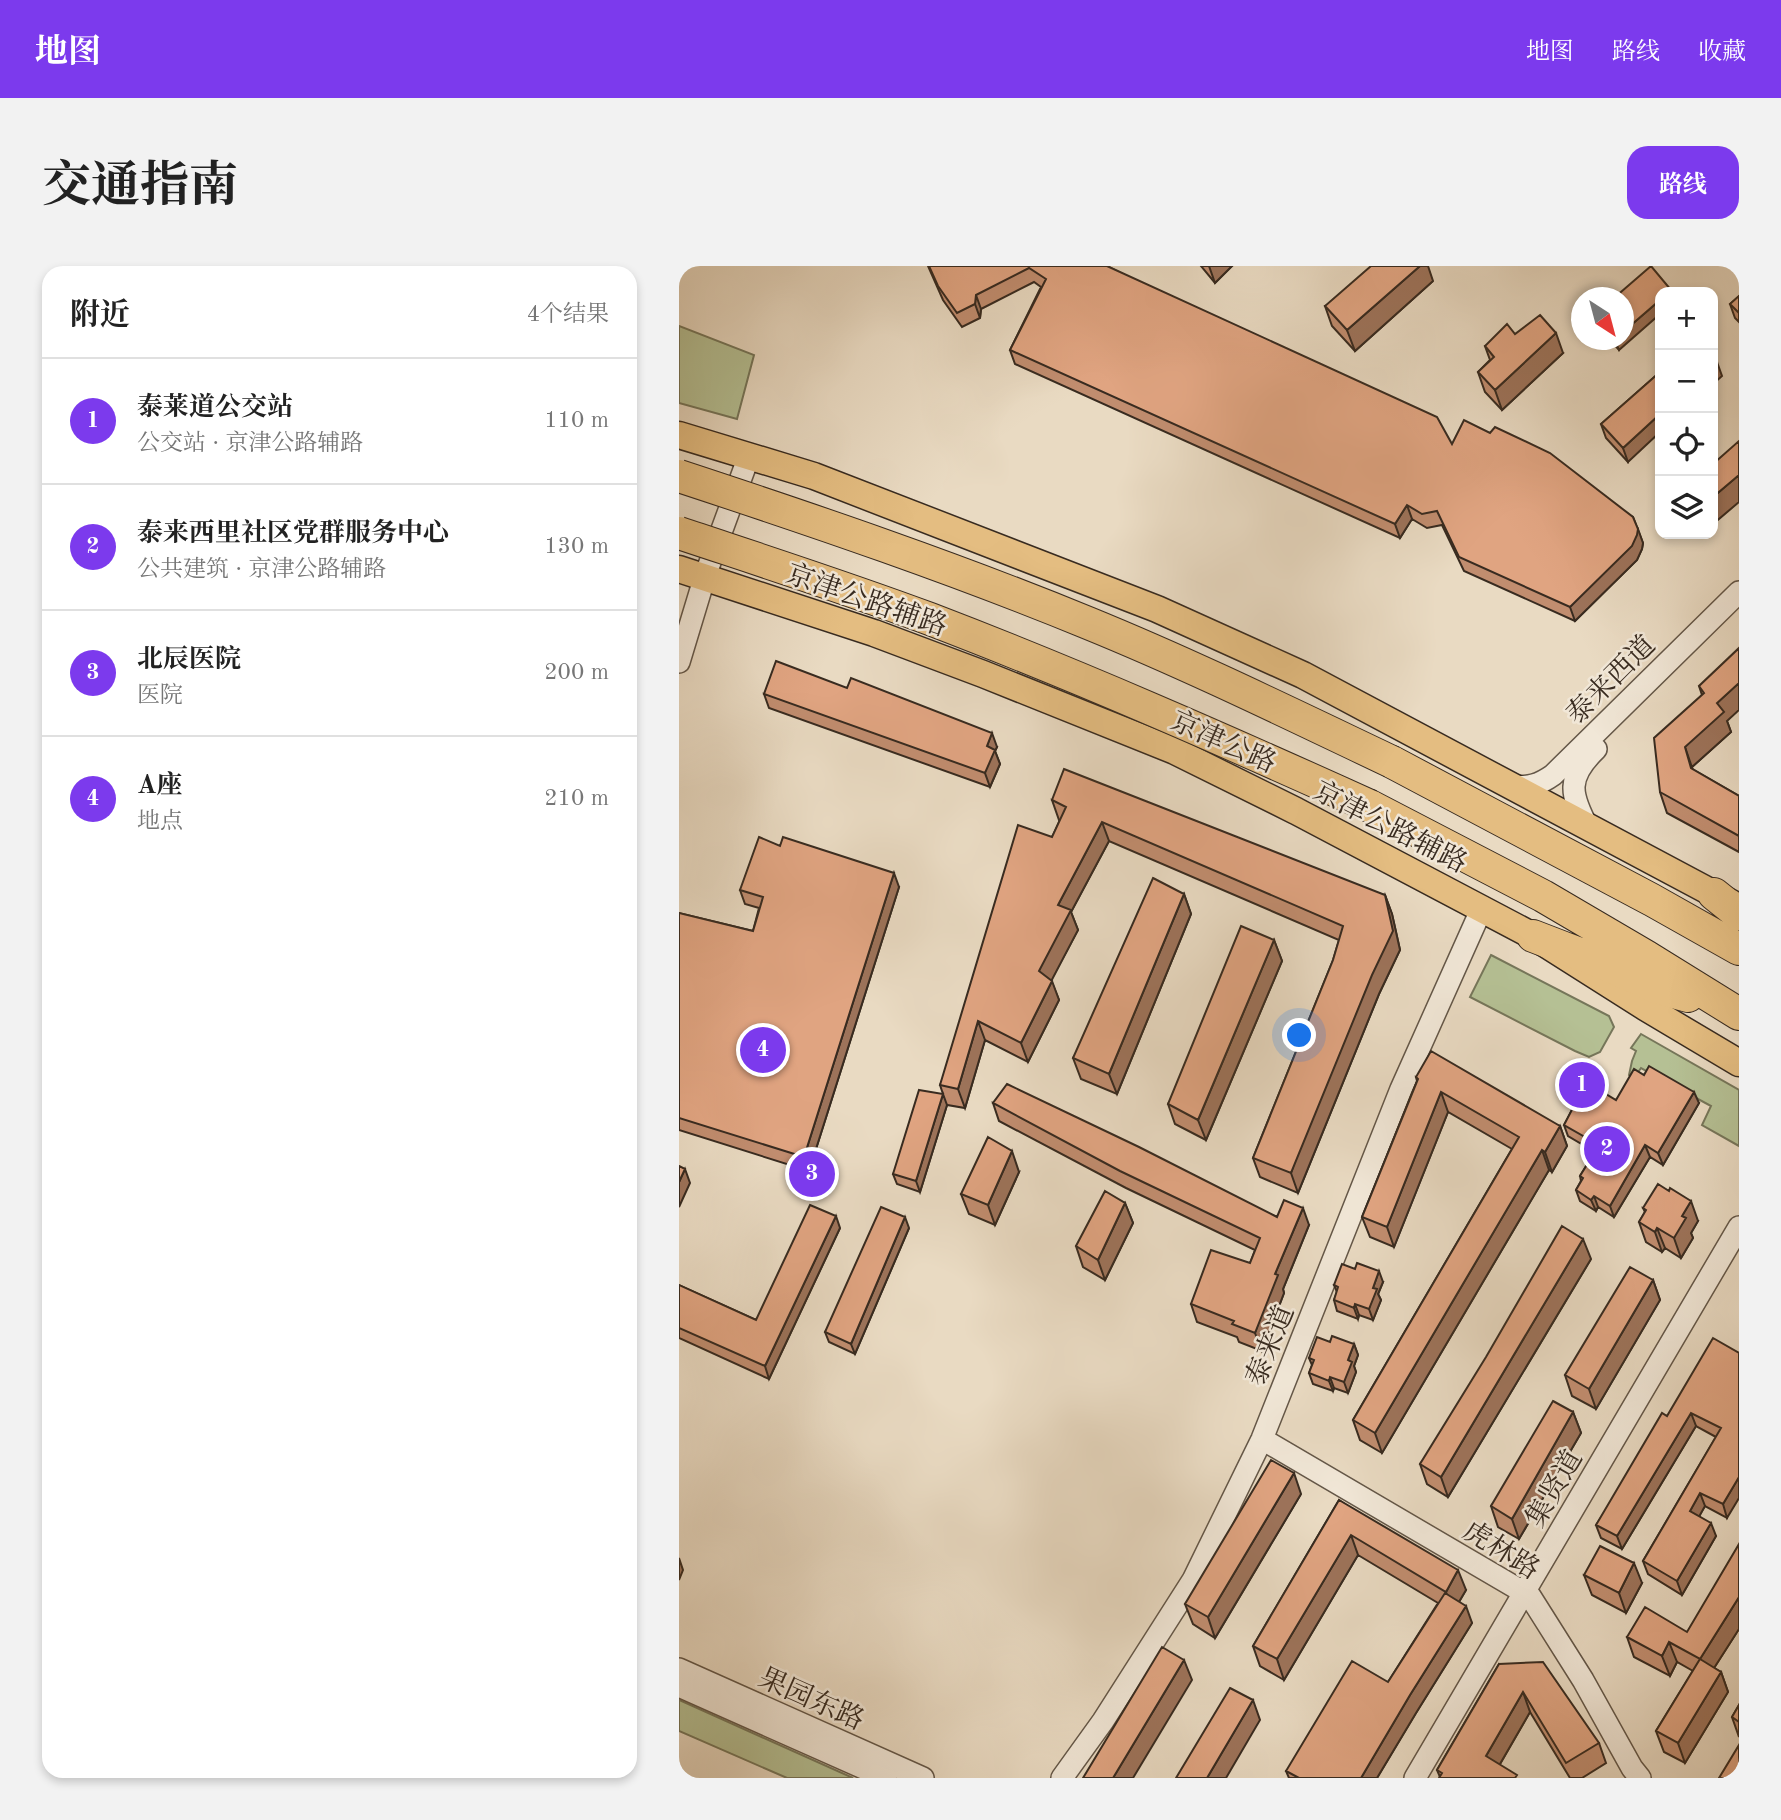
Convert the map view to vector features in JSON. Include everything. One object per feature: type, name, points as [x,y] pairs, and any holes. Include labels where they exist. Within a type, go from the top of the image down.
[{"type":"highway","name":"京津公路","points":[[679,476],[913,556],[1087,623],[1230,684],[1392,762],[1739,949]]},
{"type":"highway","name":"京津公路","points":[[679,533],[930,620],[1134,701],[1370,806],[1543,896],[1739,1014]]},
{"type":"highway","points":[[1727,900],[1739,914]]},
{"type":"highway","points":[[1533,936],[1656,987],[1739,1014]]},
{"type":"main road","points":[[679,435],[814,476],[1157,609],[1303,676],[1727,900]]},
{"type":"main road","name":"京津公路辅路","points":[[679,569],[886,638],[1175,751],[1296,811],[1533,936],[1739,1063]]},
{"type":"street","points":[[679,662],[705,576],[749,456]]},
{"type":"street","name":"泰来西道","points":[[1511,786],[1538,785],[1553,775],[1739,592]]},
{"type":"street","name":"泰来西道","points":[[1588,828],[1575,801],[1574,791],[1575,780],[1584,761],[1739,611]]},
{"type":"street","name":"泰来道","points":[[1062,1778],[1103,1721],[1193,1580],[1262,1439],[1401,1089],[1482,908]]},
{"type":"street","name":"集贤道","points":[[1424,1778],[1739,1227]]},
{"type":"street","name":"集贤道","points":[[1415,1778],[1739,1244]]},
{"type":"street","name":"虎林路","points":[[1262,1439],[1527,1594],[1583,1680],[1640,1778]]},
{"type":"street","name":"果园东路","points":[[679,1669],[923,1778]]},
{"type":"street","name":"果园东路","points":[[679,1686],[886,1778]]},
{"type":"green space","points":[[679,326],[754,355],[737,419],[679,403]]},
{"type":"green space","points":[[1491,955],[1609,1016],[1614,1027],[1600,1052],[1589,1057],[1470,997]]},
{"type":"green space","points":[[1641,1034],[1739,1090],[1739,1146],[1702,1125],[1711,1106],[1641,1068],[1634,1078],[1629,1075],[1636,1051],[1631,1048]]},
{"type":"green space","points":[[679,1700],[853,1778],[787,1778],[679,1731]]},
{"type":"building","points":[[929,266],[1107,266],[1437,417],[1452,444],[1464,420],[1490,433],[1495,427],[1550,453],[1633,517],[1638,529],[1637,535],[1632,546],[1570,607],[1459,557],[1437,511],[1422,514],[1407,505],[1395,524],[1010,350],[1046,279],[1029,268],[976,295],[975,304],[957,313],[938,286]]},
{"type":"building","points":[[1371,266],[1420,266],[1347,330],[1325,306]]},
{"type":"building","points":[[1651,266],[1668,287],[1655,287],[1655,304],[1634,322],[1634,287],[1627,287]]},
{"type":"building","points":[[1739,296],[1739,313],[1730,304]]},
{"type":"building","points":[[1540,315],[1556,333],[1495,390],[1478,372],[1494,357],[1485,346],[1507,324],[1515,334]]},
{"type":"building","points":[[1655,376],[1655,419],[1623,448],[1601,424]]},
{"type":"building","points":[[1739,441],[1739,475],[1718,493],[1718,476],[1718,460]]},
{"type":"building","points":[[1739,648],[1739,683],[1717,703],[1724,712],[1685,747],[1691,768],[1739,796],[1739,836],[1660,792],[1654,738],[1704,693],[1699,686]]},
{"type":"building","points":[[776,661],[847,688],[851,678],[992,733],[987,746],[995,750],[985,773],[764,694]]},
{"type":"building","points":[[1064,769],[1385,895],[1393,931],[1372,975],[1291,1173],[1253,1158],[1333,960],[1343,926],[1102,822],[1058,905],[1071,910],[1039,971],[1052,981],[1021,1043],[978,1021],[958,1089],[940,1085],[1018,825],[1052,837],[1066,807],[1052,800]]},
{"type":"building","points":[[759,837],[780,846],[783,837],[894,873],[804,1157],[679,1118],[679,913],[753,931],[763,897],[740,890]]},
{"type":"building","points":[[1153,878],[1184,894],[1109,1074],[1073,1058]]},
{"type":"building","points":[[1241,926],[1274,940],[1198,1120],[1168,1104]]},
{"type":"building","points":[[1431,1051],[1560,1126],[1545,1152],[1542,1150],[1375,1433],[1353,1420],[1519,1137],[1441,1092],[1387,1227],[1362,1217],[1418,1079],[1416,1077]]},
{"type":"building","points":[[1649,1066],[1694,1092],[1658,1153],[1645,1145],[1610,1206],[1594,1196],[1591,1200],[1576,1190],[1583,1178],[1580,1176],[1599,1145],[1564,1125],[1575,1104],[1573,1103],[1586,1082],[1616,1100],[1634,1069],[1644,1075]]},
{"type":"building","points":[[1007,1084],[1277,1217],[1284,1200],[1303,1208],[1275,1274],[1278,1275],[1255,1333],[1232,1324],[1234,1321],[1191,1304],[1211,1250],[1250,1263],[1260,1238],[1120,1171],[993,1103]]},
{"type":"building","points":[[919,1090],[943,1094],[916,1181],[893,1174]]},
{"type":"building","points":[[988,1137],[1012,1151],[988,1205],[961,1194]]},
{"type":"building","points":[[679,1166],[685,1169],[679,1182]]},
{"type":"building","points":[[1658,1184],[1691,1201],[1682,1216],[1686,1218],[1674,1238],[1657,1228],[1655,1232],[1639,1222],[1646,1210],[1643,1208]]},
{"type":"building","points":[[1105,1191],[1125,1203],[1098,1260],[1076,1246]]},
{"type":"building","points":[[810,1205],[836,1216],[765,1366],[679,1328],[679,1285],[756,1320]]},
{"type":"building","points":[[881,1207],[905,1217],[851,1344],[825,1332]]},
{"type":"building","points":[[1562,1226],[1583,1239],[1441,1477],[1420,1464]]},
{"type":"building","points":[[1357,1263],[1379,1271],[1373,1288],[1377,1289],[1369,1309],[1355,1304],[1354,1308],[1334,1300],[1338,1287],[1334,1285],[1342,1264],[1355,1269]]},
{"type":"building","points":[[1630,1267],[1653,1280],[1589,1389],[1565,1375]]},
{"type":"building","points":[[1332,1336],[1354,1344],[1348,1360],[1352,1362],[1344,1382],[1330,1377],[1329,1381],[1309,1373],[1314,1360],[1309,1358],[1317,1337],[1330,1342]]},
{"type":"building","points":[[1713,1338],[1739,1353],[1739,1477],[1723,1504],[1700,1493],[1690,1511],[1711,1523],[1677,1581],[1643,1561],[1721,1428],[1691,1413],[1617,1536],[1596,1525],[1662,1413],[1667,1416]]},
{"type":"building","points":[[1553,1401],[1573,1412],[1512,1519],[1491,1506]]},
{"type":"building","points":[[1271,1460],[1294,1473],[1208,1617],[1185,1604]]},
{"type":"building","points":[[1339,1500],[1458,1570],[1446,1592],[1351,1535],[1277,1659],[1253,1646]]},
{"type":"building","points":[[1739,1544],[1739,1597],[1700,1659],[1669,1642],[1662,1656],[1627,1637],[1645,1607],[1687,1632]]},
{"type":"building","points":[[1600,1546],[1634,1563],[1619,1593],[1584,1575]]},
{"type":"building","points":[[1445,1593],[1466,1606],[1361,1778],[1299,1778],[1286,1771],[1352,1661],[1388,1682]]},
{"type":"building","points":[[1162,1647],[1184,1660],[1113,1778],[1083,1778]]},
{"type":"building","points":[[1700,1659],[1721,1672],[1678,1743],[1656,1731]]},
{"type":"building","points":[[1543,1662],[1599,1743],[1566,1763],[1523,1692],[1486,1756],[1517,1775],[1515,1778],[1439,1778],[1442,1773],[1437,1770],[1499,1664]]},
{"type":"building","points":[[1230,1688],[1253,1700],[1207,1778],[1176,1778]]},
{"type":"building","points":[[1739,1705],[1739,1722],[1732,1717]]},
{"type":"building","points":[[1739,1745],[1739,1778],[1719,1778]]},
{"type":"place","name":"A座","points":[[763,1050]]},
{"type":"place","name":"泰莱道公交站","points":[[1582,1085]]},
{"type":"place","name":"泰来西里社区党群服务中心","points":[[1607,1149]]},
{"type":"place","name":"北辰医院","points":[[812,1174]]}]
